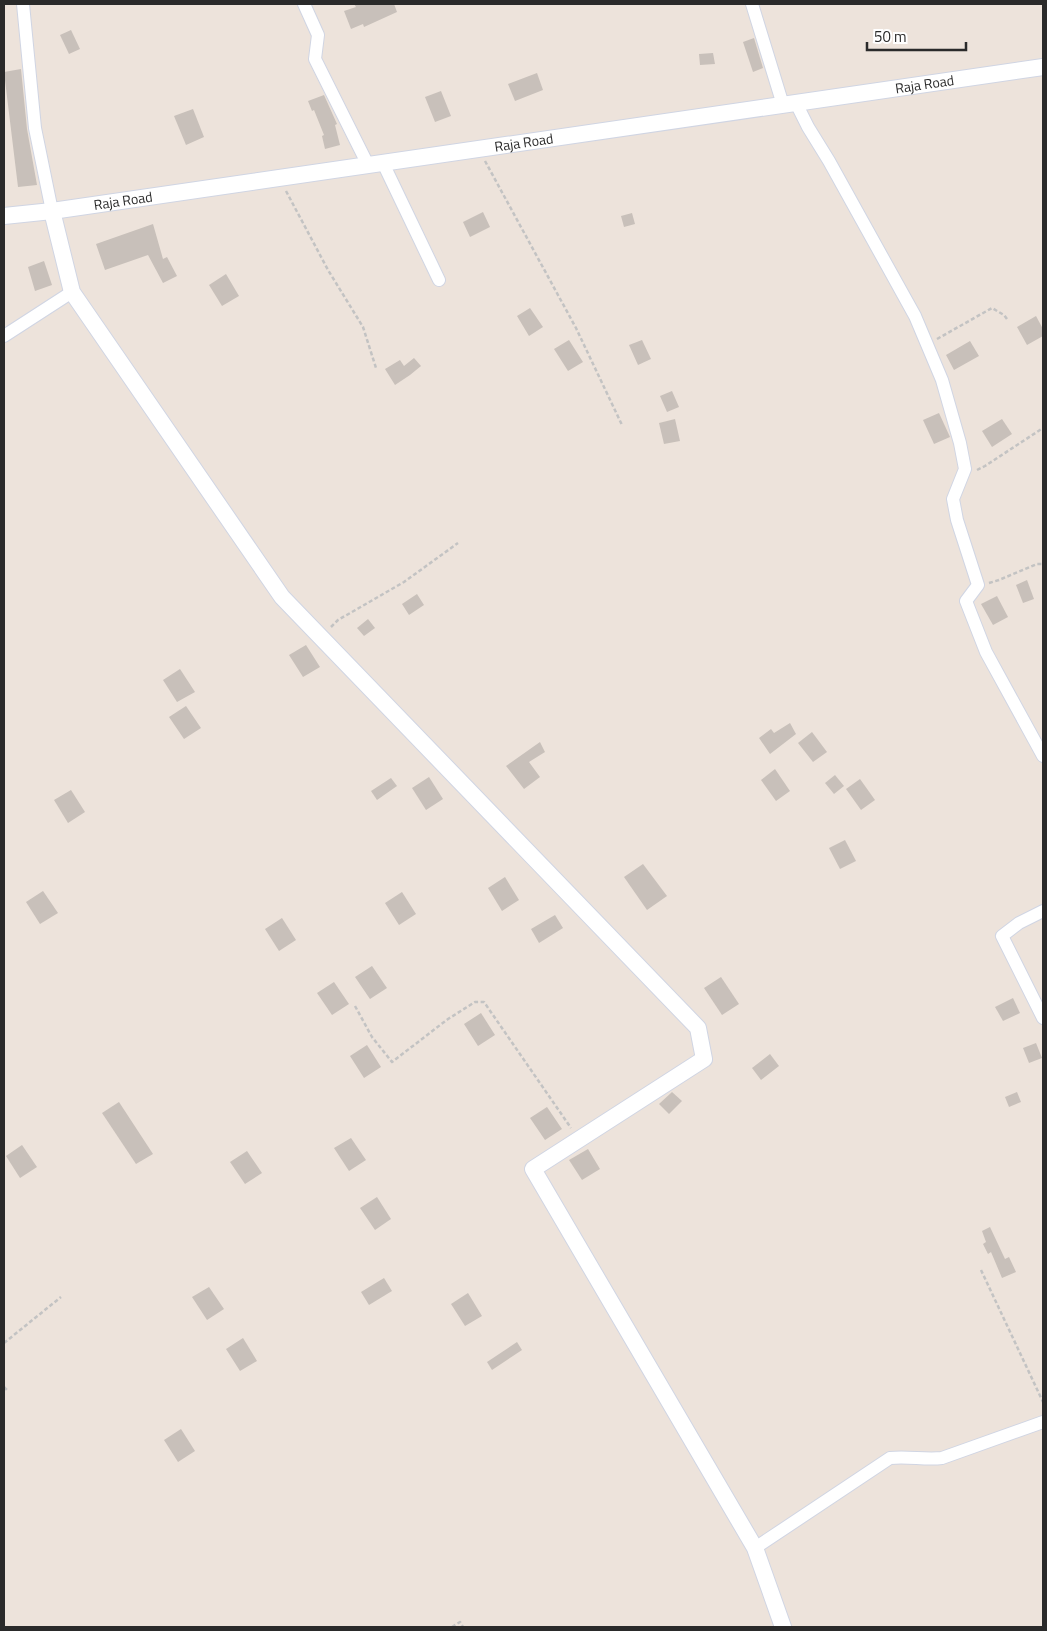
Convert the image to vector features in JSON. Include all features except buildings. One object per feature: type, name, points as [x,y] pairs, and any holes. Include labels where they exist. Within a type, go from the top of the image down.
[{"type":"street","points":[[24,4],[35,128],[52,211],[72,292],[282,596],[698,1028],[704,1060],[532,1169],[755,1548],[783,1627]]},
{"type":"street","points":[[304,4],[318,35],[315,58],[439,280]]},
{"type":"street","points":[[752,4],[789,104],[808,127],[829,160],[915,316],[942,380],[960,443],[965,469],[953,499],[957,520],[978,586],[966,601],[986,652],[1043,756]]},
{"type":"street","name":"Raja Road","points":[[4,216],[52,211],[1043,67]]},
{"type":"street","points":[[4,336],[72,292]]},
{"type":"street","points":[[1043,911],[1019,923],[1002,936],[1043,1018]]},
{"type":"street","points":[[755,1548],[890,1458],[906,1456],[929,1459],[942,1458],[1043,1422]]},
{"type":"path","points":[[478,149],[576,328],[622,425]]},
{"type":"path","points":[[280,178],[328,270],[363,327],[376,368]]},
{"type":"path","points":[[927,344],[992,308],[1007,319]]},
{"type":"path","points":[[962,476],[986,466],[1043,428]]},
{"type":"path","points":[[320,636],[338,620],[404,582],[458,543]]},
{"type":"path","points":[[978,586],[1000,580],[1037,564],[1043,564]]},
{"type":"path","points":[[356,1006],[372,1037],[392,1062],[448,1019],[475,1002],[484,1002],[578,1140]]},
{"type":"path","points":[[981,1270],[1043,1402]]},
{"type":"path","points":[[4,1343],[61,1297]]},
{"type":"path","points":[[4,1387],[8,1391]]},
{"type":"path","points":[[452,1627],[460,1622],[463,1627]]}]
